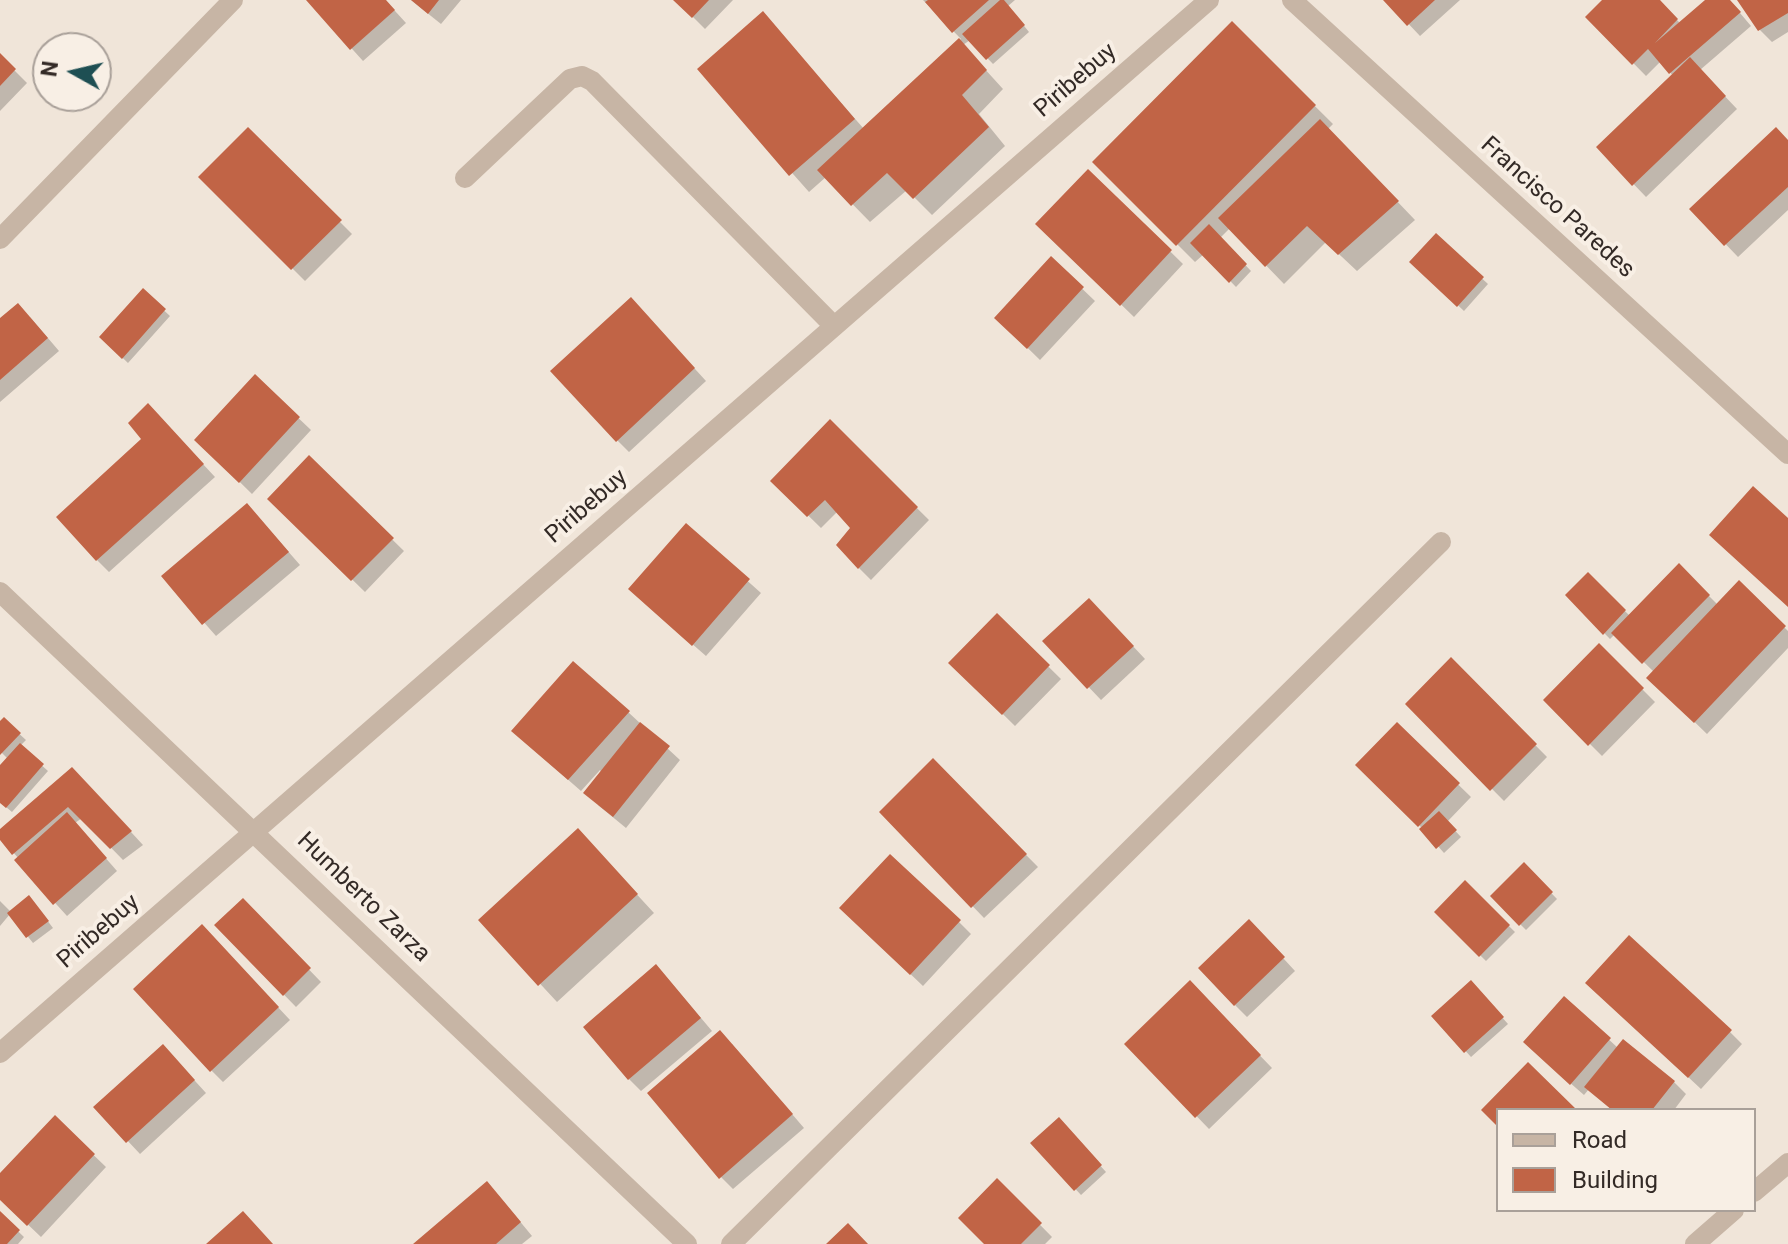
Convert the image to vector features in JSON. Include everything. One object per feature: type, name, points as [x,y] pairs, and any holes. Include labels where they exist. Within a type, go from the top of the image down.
[{"type":"street","points":[[0,239],[233,0]]},
{"type":"street","name":"Piribebuy","points":[[0,1053],[1209,0]]},
{"type":"street","name":"Francisco Paredes","points":[[1292,0],[1788,454]]},
{"type":"street","points":[[465,178],[570,79],[582,76],[592,81],[834,326]]},
{"type":"street","points":[[731,1244],[1441,542]]},
{"type":"street","name":"Humberto Zarza","points":[[0,592],[687,1244]]},
{"type":"street","points":[[1756,1190],[1788,1163]]},
{"type":"street","points":[[1695,1244],[1732,1212]]},
{"type":"building","points":[[306,0],[386,0],[395,10],[350,50]]},
{"type":"building","points":[[411,0],[439,0],[428,14]]},
{"type":"building","points":[[673,0],[709,0],[692,18]]},
{"type":"building","points":[[989,0],[952,33],[925,2]]},
{"type":"building","points":[[1000,0],[1004,0],[1025,25],[986,60],[962,34]]},
{"type":"building","points":[[1383,0],[1435,0],[1407,26]]},
{"type":"building","points":[[1602,0],[1660,0],[1678,19],[1655,43],[1705,0],[1730,0],[1741,12],[1669,74],[1648,49],[1632,65],[1585,17]]},
{"type":"building","points":[[1737,0],[1788,0],[1788,13],[1758,31]]},
{"type":"building","points":[[763,11],[855,119],[789,176],[697,69]]},
{"type":"building","points":[[1232,21],[1316,105],[1176,246],[1092,162]]},
{"type":"building","points":[[959,38],[987,70],[962,95],[989,127],[913,199],[887,173],[851,206],[817,170]]},
{"type":"building","points":[[0,53],[16,69],[0,86]]},
{"type":"building","points":[[1690,57],[1726,96],[1632,186],[1596,147]]},
{"type":"building","points":[[1320,119],[1399,201],[1338,255],[1307,226],[1265,267],[1218,218]]},
{"type":"building","points":[[248,127],[342,220],[291,270],[198,177]]},
{"type":"building","points":[[1776,127],[1788,140],[1788,187],[1724,246],[1689,209]]},
{"type":"building","points":[[1088,169],[1172,250],[1120,306],[1035,224]]},
{"type":"building","points":[[1209,224],[1247,264],[1229,283],[1190,243]]},
{"type":"building","points":[[1436,233],[1484,277],[1457,307],[1409,262]]},
{"type":"building","points":[[1051,256],[1084,287],[1027,349],[994,318]]},
{"type":"building","points":[[143,288],[166,309],[122,359],[99,337]]},
{"type":"building","points":[[631,297],[695,368],[616,442],[550,371]]},
{"type":"building","points":[[18,303],[48,338],[0,380],[0,318]]},
{"type":"building","points":[[255,374],[300,417],[239,483],[194,440]]},
{"type":"building","points":[[148,403],[204,464],[96,561],[56,517],[141,439],[128,423]]},
{"type":"building","points":[[830,419],[918,507],[858,569],[836,545],[850,528],[825,500],[807,517],[770,481]]},
{"type":"building","points":[[309,455],[394,538],[351,581],[267,499]]},
{"type":"building","points":[[1753,486],[1788,518],[1788,607],[1709,535]]},
{"type":"building","points":[[247,503],[289,552],[202,625],[161,576]]},
{"type":"building","points":[[686,523],[750,579],[692,646],[628,589]]},
{"type":"building","points":[[1679,563],[1710,595],[1642,664],[1611,633]]},
{"type":"building","points":[[1588,572],[1626,610],[1603,635],[1565,595]]},
{"type":"building","points":[[1739,580],[1786,626],[1694,723],[1646,678]]},
{"type":"building","points":[[1089,598],[1134,646],[1087,689],[1042,641]]},
{"type":"building","points":[[997,613],[1050,665],[1002,715],[948,663]]},
{"type":"building","points":[[1599,643],[1644,688],[1588,746],[1543,700]]},
{"type":"building","points":[[1451,657],[1537,744],[1490,791],[1405,704]]},
{"type":"building","points":[[573,661],[630,711],[568,780],[511,731]]},
{"type":"building","points":[[4,717],[21,733],[0,755],[0,721]]},
{"type":"building","points":[[640,722],[670,746],[613,817],[583,793]]},
{"type":"building","points":[[1397,722],[1460,783],[1418,827],[1355,765]]},
{"type":"building","points":[[20,743],[44,764],[6,808],[0,803],[0,765]]},
{"type":"building","points":[[933,758],[1027,854],[971,908],[879,812]]},
{"type":"building","points":[[72,767],[132,831],[110,849],[68,807],[12,855],[0,840],[0,829]]},
{"type":"building","points":[[1439,811],[1457,830],[1436,849],[1419,829]]},
{"type":"building","points":[[67,812],[107,858],[53,905],[14,860]]},
{"type":"building","points":[[578,828],[638,894],[538,986],[478,920]]},
{"type":"building","points":[[890,854],[961,920],[910,975],[839,908]]},
{"type":"building","points":[[1524,862],[1553,892],[1519,926],[1490,896]]},
{"type":"building","points":[[1465,880],[1510,925],[1479,957],[1434,912]]},
{"type":"building","points":[[29,895],[49,921],[26,938],[7,913]]},
{"type":"building","points":[[243,898],[311,968],[283,996],[214,925]]},
{"type":"building","points":[[1249,919],[1285,957],[1234,1006],[1198,968]]},
{"type":"building","points":[[202,924],[279,1007],[210,1072],[133,989]]},
{"type":"building","points":[[1629,935],[1732,1030],[1688,1078],[1585,983]]},
{"type":"building","points":[[656,964],[701,1018],[628,1080],[583,1027]]},
{"type":"building","points":[[1190,980],[1261,1055],[1195,1118],[1124,1044]]},
{"type":"building","points":[[1471,980],[1504,1017],[1464,1053],[1431,1016]]},
{"type":"building","points":[[1564,996],[1611,1038],[1570,1085],[1523,1042]]},
{"type":"building","points":[[720,1030],[793,1114],[719,1179],[647,1093]]},
{"type":"building","points":[[1623,1039],[1675,1081],[1654,1108],[1610,1108],[1584,1087]]},
{"type":"building","points":[[163,1044],[195,1080],[126,1143],[93,1107]]},
{"type":"building","points":[[1528,1062],[1575,1108],[1496,1108],[1496,1125],[1481,1110]]},
{"type":"building","points":[[55,1115],[95,1154],[27,1226],[0,1200],[0,1173]]},
{"type":"building","points":[[1059,1117],[1102,1165],[1074,1191],[1030,1143]]},
{"type":"building","points":[[997,1178],[1042,1223],[1021,1244],[984,1244],[958,1218]]},
{"type":"building","points":[[487,1181],[521,1222],[496,1244],[413,1244]]},
{"type":"building","points":[[0,1211],[20,1230],[7,1244],[0,1244]]},
{"type":"building","points":[[243,1211],[273,1244],[206,1244]]},
{"type":"building","points":[[848,1223],[868,1244],[826,1244]]}]
